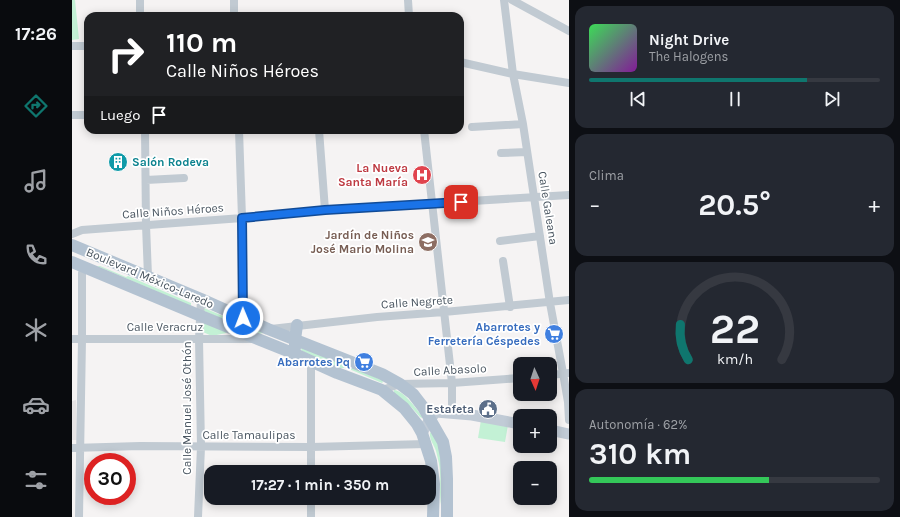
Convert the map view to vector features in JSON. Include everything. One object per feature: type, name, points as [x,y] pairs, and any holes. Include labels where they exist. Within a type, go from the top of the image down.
[{"type":"main road","name":"Boulevard México-Laredo","points":[[72,245],[148,276],[268,329],[382,374],[400,384],[412,394],[423,407],[443,442],[446,457],[447,517]]},
{"type":"main road","points":[[85,268],[91,263],[103,258]]},
{"type":"main road","name":"Boulevard México-Laredo","points":[[72,262],[382,390],[404,408],[418,424],[422,433],[431,462],[434,484],[433,517]]},
{"type":"main road","points":[[295,354],[297,325]]},
{"type":"street","points":[[140,0],[140,12]]},
{"type":"street","points":[[234,0],[234,12]]},
{"type":"street","points":[[408,0],[410,12]]},
{"type":"street","name":"Calle Galeana","points":[[504,0],[512,74],[523,124],[550,303],[566,373],[569,420]]},
{"type":"street","points":[[512,0],[569,31]]},
{"type":"street","points":[[72,46],[84,46]]},
{"type":"street","points":[[464,63],[512,74],[569,83]]},
{"type":"street","points":[[72,115],[84,115]]},
{"type":"street","points":[[472,127],[523,124]]},
{"type":"street","points":[[145,134],[148,276]]},
{"type":"street","points":[[239,134],[243,318]]},
{"type":"street","points":[[319,134],[325,210]]},
{"type":"street","points":[[424,134],[452,382],[452,413]]},
{"type":"street","points":[[501,153],[527,152]]},
{"type":"street","points":[[146,180],[184,178]]},
{"type":"street","name":"Calle Niños Héroes","points":[[72,234],[82,230],[325,210],[569,195]]},
{"type":"street","points":[[500,241],[540,236]]},
{"type":"street","points":[[503,261],[510,307]]},
{"type":"street","points":[[79,517],[76,448],[82,339],[82,273],[85,268]]},
{"type":"street","name":"Calle Manuel José Othón","points":[[198,517],[201,447],[199,339],[201,299]]},
{"type":"street","name":"Calle Negrete","points":[[268,329],[377,317],[510,307],[569,300]]},
{"type":"street","name":"Calle Veracruz","points":[[72,339],[259,339]]},
{"type":"street","points":[[311,361],[311,465]]},
{"type":"street","name":"Calle Abasolo","points":[[382,390],[400,384],[513,378]]},
{"type":"street","points":[[422,433],[436,412],[472,415],[513,423]]},
{"type":"street","points":[[557,431],[569,434]]},
{"type":"street","name":"Calle Tamaulipas","points":[[76,448],[140,446],[311,447],[426,444]]},
{"type":"street","points":[[311,505],[311,517]]},
{"type":"shaded area","points":[[76,400],[77,440],[72,440],[72,401]]},
{"type":"green space","points":[[72,0],[75,0],[79,39],[72,40]]},
{"type":"green space","points":[[97,266],[126,277],[128,276],[191,303],[191,306]]},
{"type":"green space","points":[[204,308],[264,333],[257,334],[204,311]]},
{"type":"green space","points":[[203,322],[226,333],[212,336],[203,332]]},
{"type":"green space","points":[[300,346],[382,380],[383,382],[382,383],[347,368],[340,368],[302,351]]},
{"type":"green space","points":[[394,390],[402,393],[410,400],[422,418],[394,393]]},
{"type":"green space","points":[[481,420],[508,425],[505,442],[478,438]]},
{"type":"green space","points":[[433,430],[441,452],[442,509],[440,498],[439,464],[430,435]]},
{"type":"place","name":"Salón Rodeva","points":[[118,162]]},
{"type":"place","name":"La Nueva Santa María","points":[[422,175]]},
{"type":"place","name":"Jardín de Niños José Mario Molina","points":[[428,242]]},
{"type":"place","name":"Abarrotes y Ferretería Céspedes","points":[[554,334]]},
{"type":"place","name":"Abarrotes Pq","points":[[364,362]]},
{"type":"place","name":"Estafeta","points":[[488,409]]},
{"type":"route","points":[[243,318],[242,218],[325,210],[461,202]]}]
